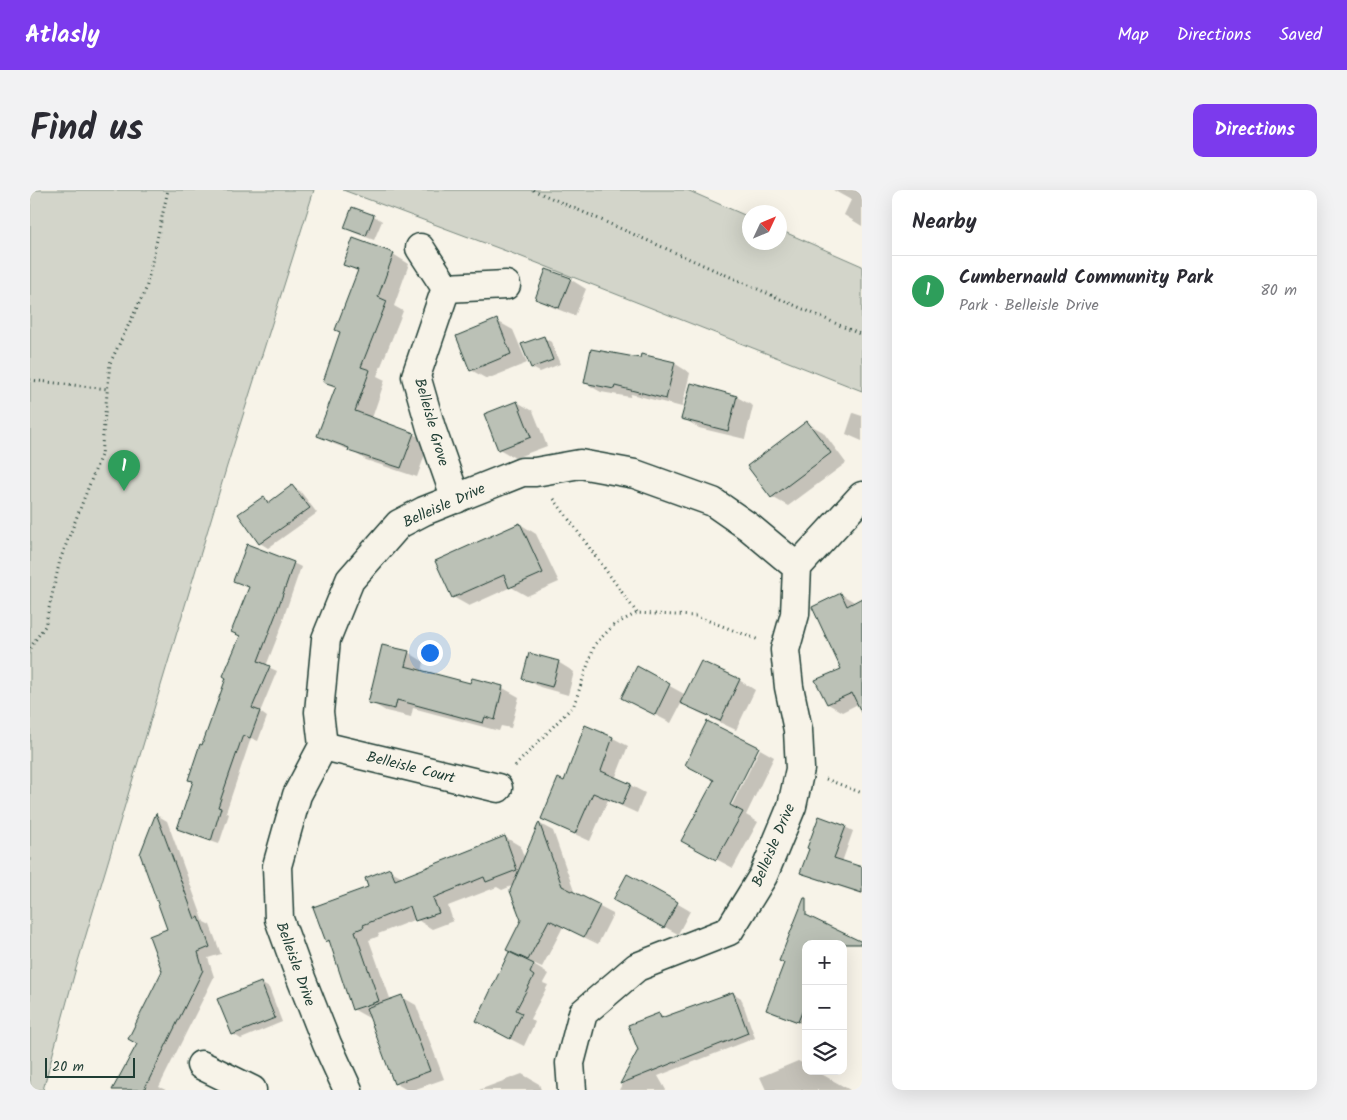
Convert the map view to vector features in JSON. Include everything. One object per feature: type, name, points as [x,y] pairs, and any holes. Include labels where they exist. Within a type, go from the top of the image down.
[{"type":"street","points":[[420,248],[446,288],[506,285]]},
{"type":"street","name":"Belleisle Grove","points":[[446,288],[416,376],[431,428],[456,498]]},
{"type":"street","name":"Belleisle Drive","points":[[345,1089],[279,919],[277,866],[297,795],[323,746],[319,712],[326,639],[350,580],[399,524],[424,511],[522,472],[535,472],[580,464],[635,474],[713,502],[749,527],[797,567],[795,614],[785,650],[789,687],[798,730],[800,768],[792,806],[763,876],[729,931],[637,968],[583,1013],[570,1063],[572,1090]]},
{"type":"street","points":[[797,567],[862,496]]},
{"type":"street","name":"Belleisle Court","points":[[323,746],[498,788]]},
{"type":"street","points":[[201,1065],[252,1090]]},
{"type":"path","points":[[30,648],[45,626],[60,560],[101,455],[110,364],[146,289],[168,190]]},
{"type":"path","points":[[533,190],[862,335]]},
{"type":"path","points":[[30,380],[108,390]]},
{"type":"path","points":[[535,472],[637,613]]},
{"type":"path","points":[[498,788],[519,760],[574,705],[595,644],[614,625],[637,613],[696,616],[785,650]]},
{"type":"path","points":[[800,768],[862,793]]},
{"type":"shaded area","points":[[30,190],[314,190],[227,466],[76,968],[43,1090],[30,1090]]},
{"type":"shaded area","points":[[343,190],[687,190],[742,214],[742,250],[787,250],[787,233],[862,266],[862,391],[522,257]]},
{"type":"building","points":[[352,207],[374,215],[366,236],[344,228]]},
{"type":"building","points":[[353,238],[394,253],[378,297],[387,301],[361,367],[370,370],[355,411],[414,433],[401,468],[348,451],[349,448],[317,436],[336,386],[323,382],[340,332],[335,330],[358,270],[343,265]]},
{"type":"building","points":[[546,269],[571,278],[559,308],[535,299]]},
{"type":"building","points":[[497,319],[511,354],[470,371],[456,336]]},
{"type":"building","points":[[544,336],[553,360],[531,368],[521,344]]},
{"type":"building","points":[[591,349],[640,358],[641,354],[675,362],[666,399],[615,386],[614,389],[584,383]]},
{"type":"building","points":[[691,383],[737,396],[728,431],[681,419]]},
{"type":"building","points":[[517,401],[531,437],[498,450],[484,414]]},
{"type":"building","points":[[807,421],[831,453],[771,498],[747,466]]},
{"type":"building","points":[[292,485],[310,508],[259,544],[238,514],[264,496],[268,503]]},
{"type":"building","points":[[520,523],[543,573],[509,588],[504,575],[452,598],[435,561]]},
{"type":"building","points":[[247,544],[294,562],[258,661],[270,666],[252,708],[260,711],[250,738],[243,735],[218,807],[221,808],[211,841],[177,829],[193,781],[188,780],[226,678],[223,676],[240,636],[231,632],[249,587],[233,581]]},
{"type":"building","points":[[841,593],[847,606],[862,598],[862,714],[852,693],[827,704],[815,680],[841,669],[812,607]]},
{"type":"building","points":[[382,645],[409,651],[405,666],[470,683],[472,678],[503,686],[495,720],[485,717],[483,723],[397,700],[395,709],[368,703]]},
{"type":"building","points":[[529,653],[559,661],[552,687],[522,679]]},
{"type":"building","points":[[701,661],[740,679],[720,721],[680,703]]},
{"type":"building","points":[[637,666],[670,684],[655,715],[621,698]]},
{"type":"building","points":[[707,721],[759,747],[730,805],[743,812],[716,860],[681,841],[714,780],[685,765]]},
{"type":"building","points":[[585,725],[613,737],[601,771],[631,784],[622,805],[593,793],[575,834],[541,819],[558,778],[564,781]]},
{"type":"building","points":[[156,813],[195,919],[199,917],[210,947],[198,952],[203,970],[144,1090],[112,1090],[137,1044],[128,1039],[162,971],[149,936],[167,929],[140,854]]},
{"type":"building","points":[[819,816],[846,826],[834,858],[862,867],[862,893],[800,873]]},
{"type":"building","points":[[539,822],[562,886],[600,905],[584,937],[549,920],[528,960],[506,950],[521,920],[510,891]]},
{"type":"building","points":[[505,836],[517,870],[486,882],[484,877],[433,898],[439,913],[415,921],[410,906],[363,925],[364,927],[355,931],[379,1001],[352,1010],[329,940],[326,942],[313,907],[368,887],[365,878],[390,868],[395,880]]},
{"type":"building","points":[[627,874],[678,902],[664,928],[613,900]]},
{"type":"building","points":[[804,898],[806,898],[806,915],[862,942],[862,944],[847,944],[847,940],[802,940],[802,1012],[798,1022],[766,1010],[784,963],[779,961]]},
{"type":"building","points":[[509,952],[534,964],[530,973],[534,976],[516,1010],[522,1013],[510,1039],[476,1021]]},
{"type":"building","points":[[261,982],[275,1018],[232,1035],[217,999]]},
{"type":"building","points":[[733,992],[748,1033],[620,1084],[638,1050],[628,1025],[659,1013],[661,1018]]},
{"type":"building","points":[[402,995],[430,1071],[394,1084],[366,1008]]},
{"type":"place","name":"Cumbernauld Community Park","points":[[124,491]]}]
